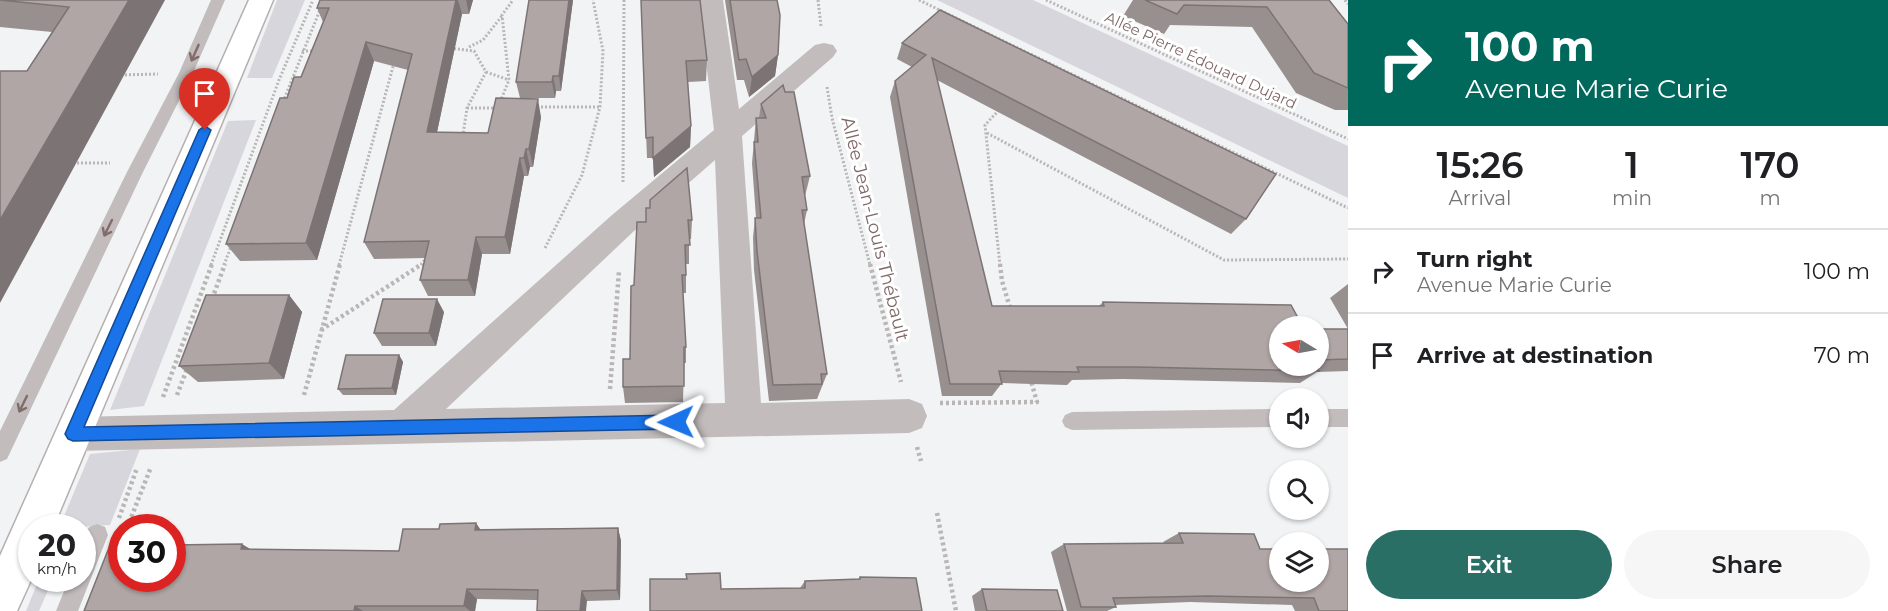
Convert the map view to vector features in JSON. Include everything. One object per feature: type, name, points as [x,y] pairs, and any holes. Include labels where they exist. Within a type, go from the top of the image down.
[{"type":"main road","points":[[38,514],[261,0]]},
{"type":"main road","points":[[0,603],[18,561]]},
{"type":"street","points":[[711,0],[728,133],[744,420]]},
{"type":"street","points":[[400,428],[623,223],[824,51]]},
{"type":"street","points":[[73,434],[744,420],[908,410]]},
{"type":"lane","points":[[0,452],[130,182],[186,73],[218,0]]},
{"type":"lane","points":[[1072,421],[1269,418]]},
{"type":"lane","points":[[1329,418],[1348,418]]},
{"type":"lane","points":[[96,548],[107,530]]},
{"type":"lane","points":[[67,611],[75,592]]},
{"type":"path","points":[[131,514],[279,80],[313,0]]},
{"type":"path","points":[[282,107],[302,51],[324,0]]},
{"type":"path","points":[[446,48],[469,48],[483,40],[513,0]]},
{"type":"path","points":[[541,256],[582,175],[600,107],[603,51],[594,0]]},
{"type":"path","name":"Allée Jean-Louis Thébault","points":[[818,0],[832,118],[921,461]]},
{"type":"path","points":[[919,0],[1348,208]]},
{"type":"path","name":"Allée Pierre Édouard Dujard","points":[[1046,0],[1348,139]]},
{"type":"path","points":[[1345,0],[1348,4]]},
{"type":"path","points":[[467,108],[498,108],[509,80],[502,15]]},
{"type":"path","points":[[462,142],[467,108],[486,72],[479,54],[469,48]]},
{"type":"path","points":[[302,51],[323,50]]},
{"type":"path","points":[[294,430],[396,58]]},
{"type":"path","points":[[1036,68],[1043,60]]},
{"type":"path","points":[[486,72],[509,80]]},
{"type":"path","points":[[114,75],[186,73]]},
{"type":"path","points":[[532,107],[600,107]]},
{"type":"path","points":[[1000,109],[985,125],[1002,281],[1012,314]]},
{"type":"path","points":[[986,132],[1224,260],[1348,259]]},
{"type":"path","points":[[70,163],[117,162]]},
{"type":"path","points":[[208,310],[233,242]]},
{"type":"path","points":[[321,330],[420,267],[432,248]]},
{"type":"path","points":[[107,530],[157,434],[188,366]]},
{"type":"path","points":[[908,410],[1037,402],[1030,380]]},
{"type":"path","points":[[937,513],[956,611]]},
{"type":"shaded area","points":[[277,0],[305,0],[272,78],[247,78]]},
{"type":"shaded area","points":[[937,0],[1033,0],[1348,146],[1348,198]]},
{"type":"shaded area","points":[[256,120],[144,406],[110,410],[228,121]]},
{"type":"shaded area","points":[[140,449],[114,514],[108,514],[108,525],[96,526],[96,514],[65,514],[90,454]]},
{"type":"shaded area","points":[[34,592],[47,592],[39,611],[26,611]]},
{"type":"building","points":[[0,0],[129,0],[0,220],[0,71],[27,71],[69,7]]},
{"type":"building","points":[[320,0],[456,0],[427,132],[488,133],[496,98],[538,99],[529,149],[526,149],[524,158],[520,158],[505,237],[476,237],[468,280],[420,280],[429,241],[364,242],[412,54],[366,42],[306,243],[226,244],[280,98],[287,98],[294,77],[301,77],[329,8],[317,8]]},
{"type":"building","points":[[529,0],[569,0],[559,76],[553,76],[552,82],[516,82]]},
{"type":"building","points":[[641,0],[700,0],[707,60],[686,61],[691,126],[653,158],[653,137],[646,138]]},
{"type":"building","points":[[730,0],[777,0],[780,15],[778,55],[752,77],[746,59],[739,60]]},
{"type":"building","points":[[1145,0],[1329,0],[1348,24],[1348,88],[1314,73],[1267,7],[1184,5],[1177,14]]},
{"type":"building","points":[[940,10],[1276,174],[1246,219],[932,58],[992,306],[1104,306],[1103,302],[1291,305],[1297,316],[1269,316],[1269,370],[1077,367],[1079,372],[999,371],[1002,384],[950,384],[895,81],[926,55],[902,43]]},
{"type":"building","points":[[783,85],[785,92],[794,92],[810,176],[802,177],[807,210],[802,210],[827,374],[821,374],[822,384],[773,385],[757,251],[755,218],[761,218],[754,142],[758,142],[756,118],[766,118],[761,104]]},
{"type":"building","points":[[687,168],[692,220],[688,220],[690,245],[685,245],[686,275],[682,275],[686,347],[684,347],[684,386],[623,387],[623,359],[630,359],[631,286],[634,285],[637,222],[646,222],[646,208],[650,208],[650,200]]},
{"type":"building","points":[[206,295],[289,295],[269,363],[179,366]]},
{"type":"building","points":[[383,299],[437,299],[429,333],[374,333]]},
{"type":"building","points":[[1329,329],[1348,329],[1348,359],[1329,360]]},
{"type":"building","points":[[346,355],[399,355],[392,388],[338,389]]},
{"type":"building","points":[[476,523],[475,530],[618,528],[617,590],[582,591],[580,611],[537,611],[538,590],[467,589],[464,606],[355,606],[354,611],[84,611],[91,592],[96,592],[96,581],[108,550],[108,592],[186,592],[186,545],[242,544],[241,549],[399,551],[403,529],[439,529],[440,524]]},
{"type":"building","points":[[1179,533],[1254,534],[1260,549],[1269,549],[1269,592],[1329,592],[1329,549],[1348,549],[1348,611],[1319,611],[1314,598],[1208,596],[1113,598],[1116,607],[1081,607],[1064,544],[1183,543]]},
{"type":"building","points":[[720,573],[721,589],[805,588],[805,581],[860,579],[860,577],[916,578],[922,611],[650,611],[650,579],[687,579],[686,574]]},
{"type":"building","points":[[982,589],[1057,590],[1063,611],[987,611]]},
{"type":"route","points":[[205,130],[73,434],[676,422]]}]
